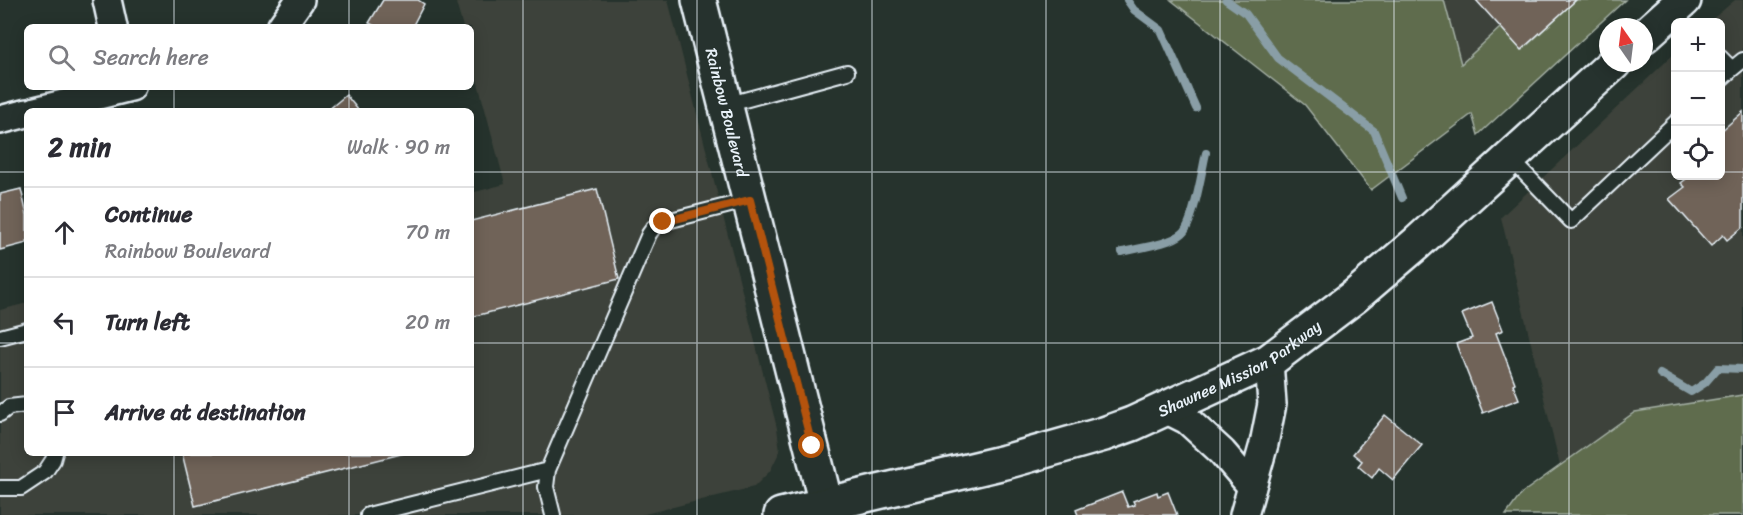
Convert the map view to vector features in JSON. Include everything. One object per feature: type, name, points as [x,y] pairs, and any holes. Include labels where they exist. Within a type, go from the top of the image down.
[{"type":"main road","name":"Rainbow Boulevard","points":[[699,0],[827,509]]},
{"type":"main road","points":[[1653,29],[1681,7]]},
{"type":"main road","name":"Shawnee Mission Parkway","points":[[781,515],[827,509],[1082,441],[1132,424],[1269,361],[1355,296],[1418,243],[1604,72]]},
{"type":"street","points":[[107,0],[112,24]]},
{"type":"street","points":[[284,24],[300,0]]},
{"type":"street","points":[[47,108],[119,90]]},
{"type":"street","points":[[0,120],[24,114]]},
{"type":"street","points":[[1244,515],[1264,444],[1272,404],[1269,361]]},
{"type":"street","points":[[1165,409],[1187,420],[1222,452],[1252,487]]},
{"type":"lane","points":[[1725,76],[1737,65]]},
{"type":"lane","points":[[726,105],[847,72]]},
{"type":"lane","points":[[1510,158],[1571,221],[1672,126]]},
{"type":"lane","points":[[553,515],[546,487],[548,470],[649,234],[654,227],[663,222],[750,200]]},
{"type":"lane","points":[[0,337],[24,331]]},
{"type":"lane","points":[[0,414],[9,407],[24,405]]},
{"type":"lane","points":[[0,488],[21,488],[45,472],[54,456]]},
{"type":"lane","points":[[368,515],[548,470]]},
{"type":"shaded area","points":[[467,0],[668,0],[777,428],[780,451],[770,471],[754,487],[641,515],[0,515],[0,310],[24,304],[24,456],[474,456],[474,192],[505,184],[474,68],[474,24],[462,24],[456,3]]},
{"type":"shaded area","points":[[1444,0],[1625,0],[1605,18],[1599,18],[1599,24],[1478,135]]},
{"type":"shaded area","points":[[1735,0],[1743,0],[1743,395],[1635,412],[1560,466],[1501,217],[1671,57],[1671,180],[1725,180],[1725,18],[1714,18]]},
{"type":"green space","points":[[1171,0],[1444,0],[1461,64],[1501,27],[1522,50],[1576,0],[1625,0],[1605,18],[1599,18],[1599,24],[1478,135],[1472,114],[1371,190],[1305,105]]},
{"type":"green space","points":[[1743,395],[1743,515],[1506,515],[1522,493],[1635,412]]},
{"type":"building","points":[[383,0],[418,0],[424,4],[414,24],[369,23]]},
{"type":"building","points":[[1476,0],[1576,0],[1521,50]]},
{"type":"building","points":[[346,95],[357,108],[331,108]]},
{"type":"building","points":[[1743,112],[1743,227],[1727,240],[1723,235],[1711,246],[1669,199],[1685,187],[1681,183],[1685,180],[1725,180],[1725,128]]},
{"type":"building","points":[[21,189],[24,202],[24,244],[0,250],[0,194]]},
{"type":"building","points":[[597,189],[619,279],[474,316],[474,220]]},
{"type":"building","points":[[1492,302],[1503,330],[1496,333],[1519,399],[1483,413],[1456,344],[1472,338],[1462,314]]},
{"type":"building","points":[[1385,415],[1422,445],[1393,480],[1379,468],[1372,478],[1358,466],[1362,461],[1353,454]]},
{"type":"building","points":[[183,456],[393,456],[195,506]]},
{"type":"building","points":[[1122,492],[1128,507],[1135,505],[1133,501],[1157,492],[1158,496],[1168,492],[1177,515],[1078,515],[1076,510]]},
{"type":"waterway","points":[[1127,0],[1134,10],[1161,30],[1196,108]]},
{"type":"waterway","points":[[1226,0],[1246,14],[1278,58],[1374,131],[1402,198]]},
{"type":"waterway","points":[[1122,252],[1163,243],[1183,233],[1191,218],[1206,153]]},
{"type":"waterway","points":[[1660,374],[1691,392],[1705,383],[1718,368],[1743,369]]},
{"type":"route","points":[[663,222],[750,200],[812,446]]}]
